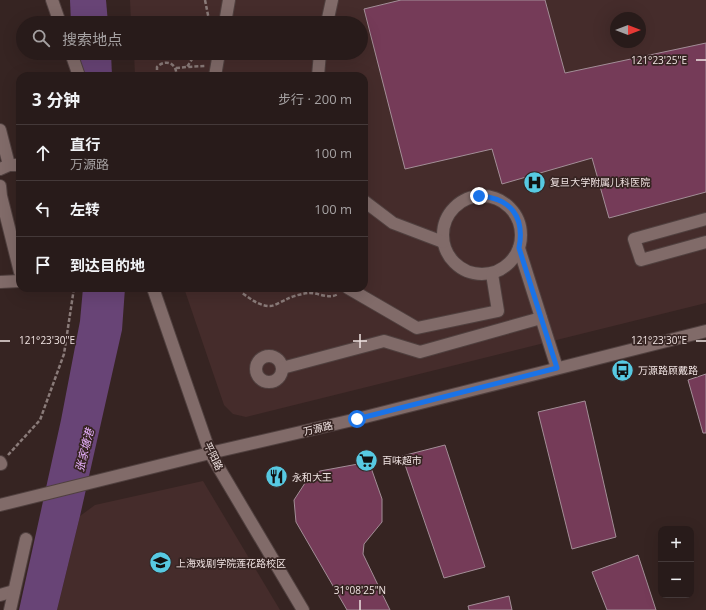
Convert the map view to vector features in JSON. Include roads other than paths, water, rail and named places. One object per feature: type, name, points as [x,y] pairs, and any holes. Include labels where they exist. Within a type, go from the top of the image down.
[{"type":"street","points":[[52,0],[58,16]]},
{"type":"street","points":[[226,16],[229,0]]},
{"type":"street","points":[[329,16],[332,0]]},
{"type":"street","points":[[73,60],[78,72]]},
{"type":"street","points":[[318,72],[319,60]]},
{"type":"street","points":[[0,130],[10,166]]},
{"type":"street","points":[[0,186],[1,196],[16,256]]},
{"type":"street","points":[[479,196],[492,197],[504,202],[513,211],[519,222],[522,235],[519,248],[513,260],[504,269],[492,274],[479,275],[466,272],[455,265],[447,254],[443,242],[443,229],[447,216],[455,206],[466,199],[479,196]]},
{"type":"street","points":[[368,204],[393,223],[443,242]]},
{"type":"street","points":[[706,219],[634,239],[640,260],[706,242]]},
{"type":"street","points":[[519,248],[557,368]]},
{"type":"street","points":[[349,292],[417,328],[498,311],[492,274]]},
{"type":"street","points":[[0,282],[16,281]]},
{"type":"street","name":"平阳路","points":[[154,292],[210,453],[303,610]]},
{"type":"street","points":[[282,368],[384,341],[420,352],[542,318]]},
{"type":"street","name":"万源路","points":[[0,505],[210,453],[357,419],[706,331]]},
{"type":"street","points":[[10,610],[26,539]]},
{"type":"street","points":[[0,595],[14,591]]},
{"type":"water","points":[[70,0],[106,0],[107,16],[71,16]]},
{"type":"water","points":[[73,60],[111,60],[112,72],[74,72]]},
{"type":"water","name":"张家塘港","points":[[83,292],[125,292],[122,330],[57,610],[19,610],[61,420],[80,321]]},
{"type":"place","name":"复旦大学附属儿科医院","points":[[535,182]]},
{"type":"place","name":"万源路顾戴路","points":[[622,370]]},
{"type":"place","name":"百味超市","points":[[367,460]]},
{"type":"place","name":"永和大王","points":[[277,477]]},
{"type":"place","name":"上海戏剧学院莲花路校区","points":[[160,563]]}]
